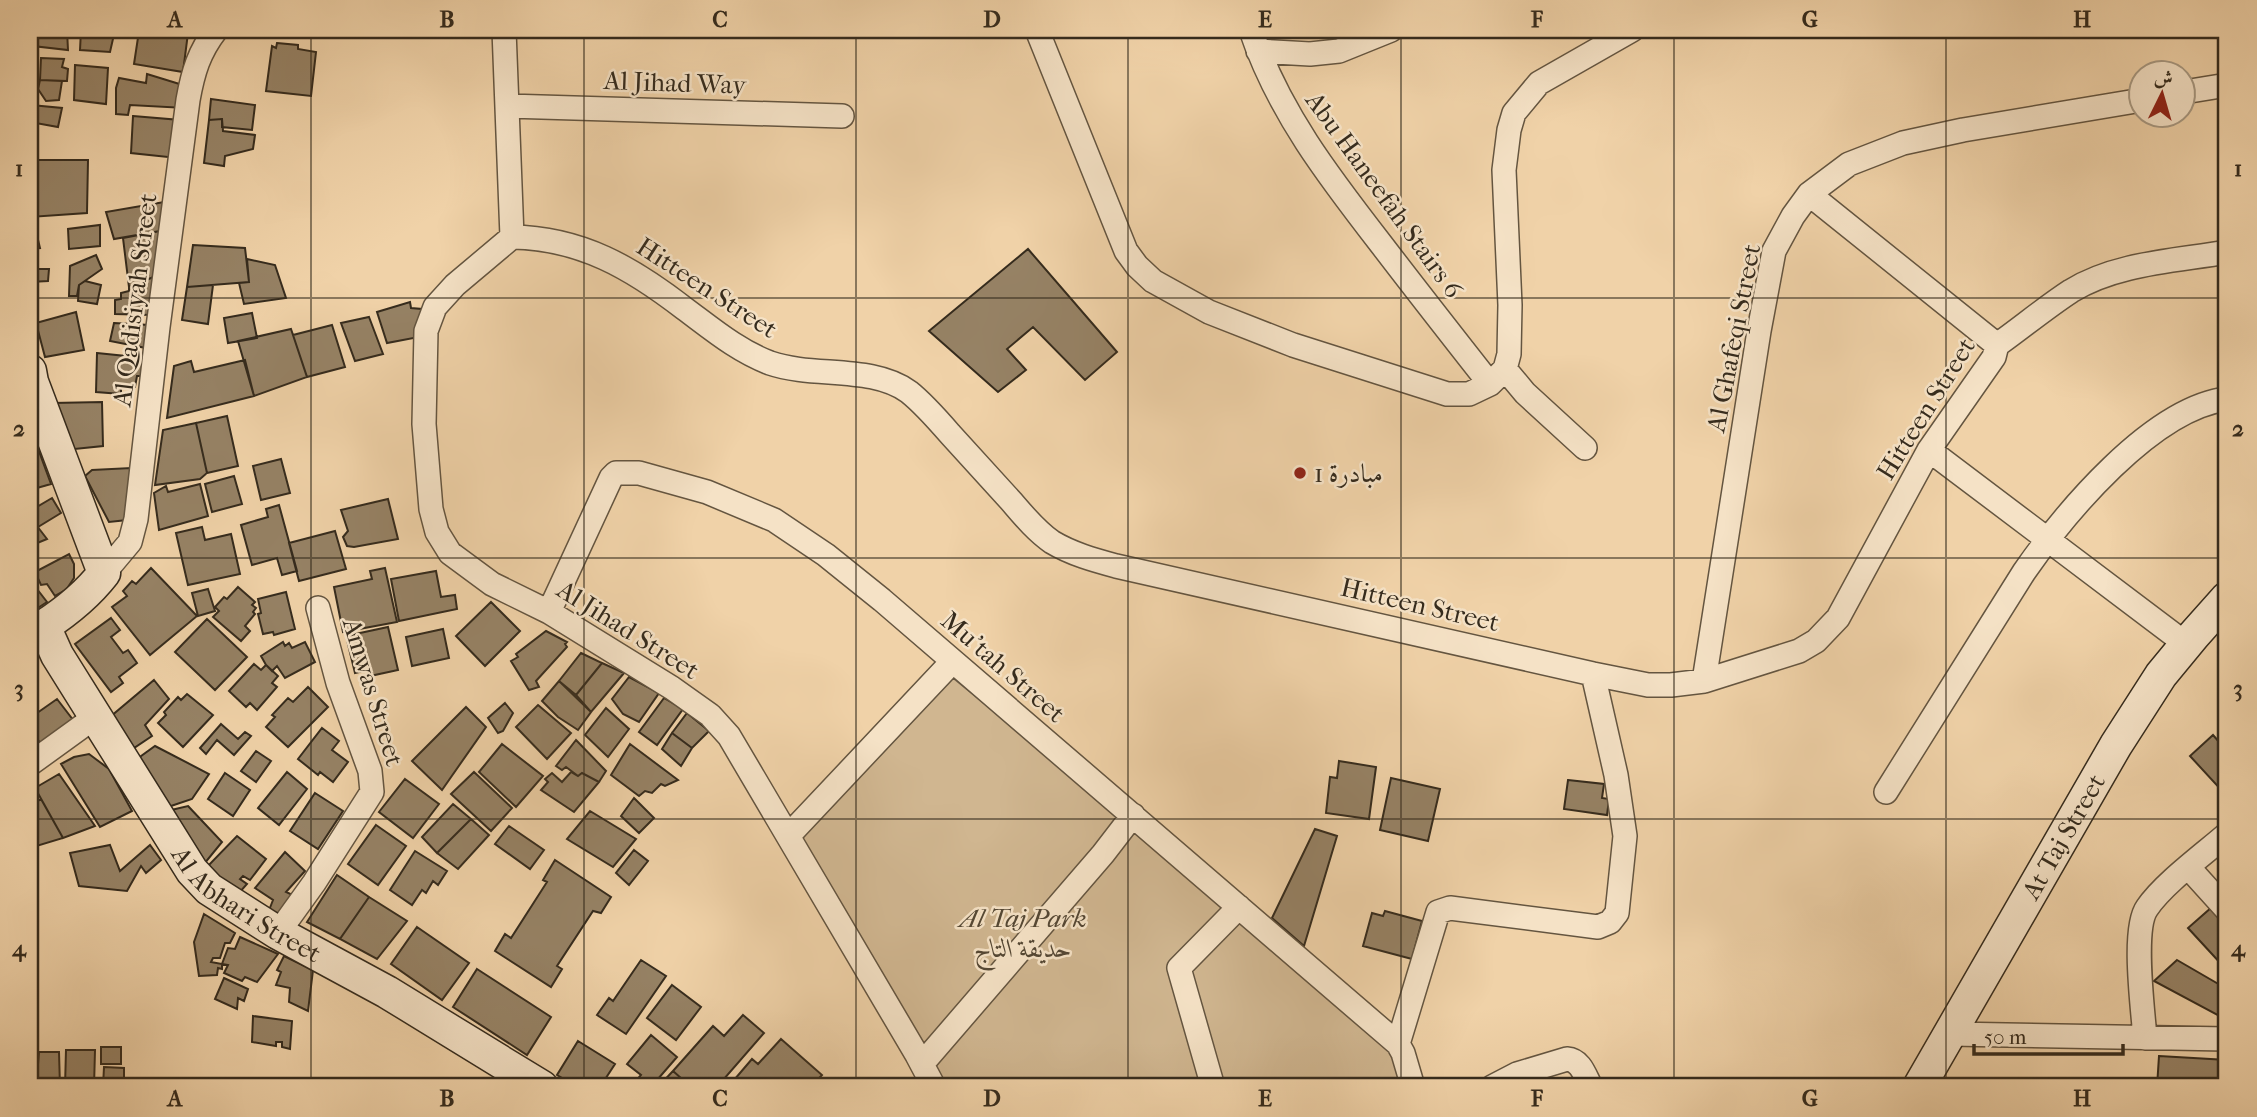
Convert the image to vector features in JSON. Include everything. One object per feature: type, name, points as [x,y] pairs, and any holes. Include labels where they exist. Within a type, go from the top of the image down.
[{"type":"street","name":"Al Qadisiyah Street","points":[[104,573],[130,542],[136,519],[188,100],[201,50],[216,30]]},
{"type":"street","points":[[504,30],[512,237]]},
{"type":"street","points":[[1037,30],[1126,251],[1153,281],[1209,313],[1293,345],[1447,394],[1469,394],[1497,376],[1509,354],[1510,305],[1504,170],[1514,113],[1539,83],[1621,32]]},
{"type":"street","points":[[1254,40],[1310,54],[1339,51],[1391,30]]},
{"type":"street","name":"Abu Haneefah Stairs 6","points":[[1254,40],[1265,70],[1296,128],[1341,192],[1497,376],[1525,393],[1585,448]]},
{"type":"street","points":[[2198,90],[2227,85]]},
{"type":"street","name":"Al Ghafeqi Street","points":[[1704,681],[1774,251],[1793,216],[1809,194],[1849,164],[1903,143],[2128,102]]},
{"type":"street","name":"Al Jihad Way","points":[[507,106],[842,116]]},
{"type":"street","points":[[1809,194],[1997,345]]},
{"type":"street","name":"Al Jihad Street","points":[[512,237],[455,285],[435,307],[426,331],[424,424],[431,509],[437,532],[450,553],[492,584],[549,612],[672,688],[710,715],[729,736],[934,1087]]},
{"type":"street","name":"Hitteen Street","points":[[512,237],[548,239],[607,257],[746,353],[772,363],[814,373],[869,376],[908,391],[1030,522],[1050,540],[1070,551],[1116,566],[1648,685],[1704,681],[1799,651],[1816,641],[1838,618],[1929,450],[1994,357],[1997,345],[2072,290],[2104,276],[2139,267],[2227,252]]},
{"type":"street","points":[[30,371],[104,573],[68,610],[37,628]]},
{"type":"street","points":[[1886,792],[2047,539],[2107,471],[2156,432],[2189,410],[2227,399]]},
{"type":"street","points":[[1929,450],[2186,644]]},
{"type":"street","name":"Mu'tah Street","points":[[549,612],[611,478],[616,473],[639,473],[707,492],[774,520],[845,570],[1398,1044],[1413,1087]]},
{"type":"street","name":"At Taj Street","points":[[1919,1087],[2116,745],[2161,674],[2227,598]]},
{"type":"street","name":"Amwas Street","points":[[278,933],[365,804],[373,785],[338,683],[318,608]]},
{"type":"street","name":"Al Abhari Street","points":[[37,628],[57,655],[184,859],[201,881],[221,898],[278,933],[387,992],[542,1087]]},
{"type":"street","points":[[789,835],[952,662]]},
{"type":"street","points":[[1398,1044],[1438,912],[1450,908],[1598,927],[1610,922],[1617,913],[1625,836],[1616,775],[1593,674]]},
{"type":"street","points":[[30,764],[95,717]]},
{"type":"street","points":[[922,1064],[1103,854],[1133,815]]},
{"type":"street","points":[[2145,1038],[2140,950],[2141,925],[2145,910],[2227,834]]},
{"type":"street","points":[[2189,868],[2227,910]]},
{"type":"street","points":[[1213,1087],[1179,968],[1239,907]]},
{"type":"street","points":[[1951,1034],[2227,1039]]},
{"type":"street","points":[[1492,1087],[1517,1074],[1567,1059],[1572,1059],[1581,1067],[1591,1087]]},
{"type":"green space","name":"Al Taj Park حديقة التاج","points":[[952,677],[1131,822],[1398,1048],[1406,1087],[931,1087],[789,839]]},
{"type":"building","points":[[34,30],[67,30],[68,50],[33,46]]},
{"type":"building","points":[[81,30],[115,30],[110,52],[80,50]]},
{"type":"building","points":[[139,31],[188,33],[183,72],[134,64]]},
{"type":"building","points":[[277,43],[298,45],[298,49],[316,52],[311,96],[266,91],[272,46],[276,48]]},
{"type":"building","points":[[41,58],[64,59],[62,67],[68,69],[67,81],[40,80]]},
{"type":"building","points":[[75,65],[108,68],[106,104],[74,100]]},
{"type":"building","points":[[147,74],[186,86],[185,108],[130,105],[128,115],[116,114],[116,88],[119,78],[146,83]]},
{"type":"building","points":[[40,80],[62,81],[59,100],[46,101],[38,89]]},
{"type":"building","points":[[211,99],[255,105],[252,130],[222,127],[222,119],[209,120]]},
{"type":"building","points":[[31,105],[62,108],[58,127],[30,122]]},
{"type":"building","points":[[133,116],[180,120],[177,158],[131,153]]},
{"type":"building","points":[[222,119],[223,131],[255,135],[253,149],[225,156],[224,166],[204,163],[209,120]]},
{"type":"building","points":[[30,160],[88,160],[87,213],[30,217]]},
{"type":"building","points":[[170,201],[160,231],[114,239],[106,212]]},
{"type":"building","points":[[34,223],[40,248],[30,249],[30,224]]},
{"type":"building","points":[[100,225],[100,246],[69,249],[68,229]]},
{"type":"building","points":[[160,231],[156,276],[129,287],[123,238]]},
{"type":"building","points":[[193,245],[245,248],[249,282],[187,287]]},
{"type":"building","points":[[1028,249],[1117,352],[1085,380],[1033,327],[1007,349],[1026,370],[998,392],[929,331]]},
{"type":"building","points":[[96,255],[102,269],[79,285],[77,296],[69,296],[70,266]]},
{"type":"building","points":[[247,259],[275,265],[286,298],[244,304],[239,283],[249,282]]},
{"type":"building","points":[[30,269],[49,269],[48,281],[30,282]]},
{"type":"building","points":[[156,276],[152,315],[115,314],[115,300],[121,299],[121,293]]},
{"type":"building","points":[[85,281],[101,285],[97,304],[78,301],[79,285]]},
{"type":"building","points":[[213,285],[208,324],[182,320],[187,287]]},
{"type":"building","points":[[410,302],[411,308],[422,309],[419,337],[387,343],[377,312]]},
{"type":"building","points":[[76,312],[84,350],[45,357],[36,323]]},
{"type":"building","points":[[252,313],[257,338],[228,343],[224,318]]},
{"type":"building","points":[[369,317],[383,354],[355,361],[341,323]]},
{"type":"building","points":[[114,323],[149,325],[146,348],[110,341]]},
{"type":"building","points":[[332,325],[345,367],[307,377],[293,335]]},
{"type":"building","points":[[291,329],[307,377],[254,396],[238,341]]},
{"type":"building","points":[[97,353],[145,358],[145,376],[137,376],[135,387],[121,386],[121,394],[96,392]]},
{"type":"building","points":[[245,360],[254,396],[167,418],[174,366],[191,361],[194,372]]},
{"type":"building","points":[[102,402],[103,446],[65,450],[53,403]]},
{"type":"building","points":[[227,416],[238,466],[207,473],[196,423]]},
{"type":"building","points":[[196,423],[207,473],[200,479],[155,485],[163,430]]},
{"type":"building","points":[[30,427],[51,484],[30,490]]},
{"type":"building","points":[[281,459],[290,493],[261,500],[253,466]]},
{"type":"building","points":[[131,468],[127,520],[109,522],[85,476],[92,470]]},
{"type":"building","points":[[234,476],[242,504],[212,512],[205,484]]},
{"type":"building","points":[[200,484],[208,516],[159,530],[154,493],[166,486],[168,492]]},
{"type":"building","points":[[52,498],[61,513],[38,527],[30,517],[30,511]]},
{"type":"building","points":[[388,499],[398,539],[347,546],[343,537],[348,531],[341,510]]},
{"type":"building","points":[[279,505],[297,571],[282,575],[277,558],[252,565],[241,525],[268,517],[266,509]]},
{"type":"building","points":[[30,517],[47,539],[30,546]]},
{"type":"building","points":[[202,527],[205,540],[231,534],[240,574],[188,585],[176,533]]},
{"type":"building","points":[[335,531],[346,569],[299,581],[289,543]]},
{"type":"building","points":[[69,554],[74,564],[74,578],[66,590],[55,596],[47,584],[41,585],[35,572]]},
{"type":"building","points":[[151,568],[197,616],[150,655],[112,607],[127,596],[123,591],[132,581],[136,584]]},
{"type":"building","points":[[385,568],[397,622],[343,632],[334,587],[372,579],[370,571]]},
{"type":"building","points":[[436,571],[441,597],[455,595],[457,609],[399,621],[391,579]]},
{"type":"building","points":[[30,580],[47,602],[30,613]]},
{"type":"building","points":[[238,587],[255,602],[252,605],[256,608],[253,612],[255,614],[245,626],[250,631],[241,641],[213,617],[219,611],[215,607]]},
{"type":"building","points":[[208,589],[215,611],[198,616],[192,593]]},
{"type":"building","points":[[286,592],[295,629],[274,635],[273,632],[263,634],[258,614],[261,613],[258,599]]},
{"type":"building","points":[[491,602],[520,631],[485,666],[456,636]]},
{"type":"building","points":[[111,618],[120,630],[111,637],[123,653],[128,650],[137,663],[119,677],[123,683],[111,692],[75,644]]},
{"type":"building","points":[[207,619],[247,657],[215,690],[175,652]]},
{"type":"building","points":[[388,627],[398,670],[370,676],[368,670],[355,673],[346,636]]},
{"type":"building","points":[[443,629],[449,658],[412,666],[406,637]]},
{"type":"building","points":[[546,631],[567,642],[567,647],[536,681],[539,687],[529,690],[511,661]]},
{"type":"building","points":[[283,642],[285,646],[289,643],[292,648],[305,642],[315,662],[285,678],[277,666],[272,671],[261,656]]},
{"type":"building","points":[[581,653],[602,663],[576,695],[559,681]]},
{"type":"building","points":[[602,663],[624,673],[591,712],[576,695]]},
{"type":"building","points":[[254,664],[261,670],[266,665],[278,676],[272,683],[277,687],[257,710],[250,703],[246,707],[229,691]]},
{"type":"building","points":[[629,677],[659,693],[639,722],[623,714],[612,699]]},
{"type":"building","points":[[154,680],[169,699],[145,725],[152,736],[131,750],[110,717]]},
{"type":"building","points":[[559,681],[591,712],[578,730],[558,717],[542,701]]},
{"type":"building","points":[[308,687],[328,707],[288,747],[266,727],[275,717],[272,715],[288,698],[293,702]]},
{"type":"building","points":[[187,694],[213,715],[183,747],[158,723],[178,697],[181,700]]},
{"type":"building","points":[[664,698],[683,709],[657,745],[639,732]]},
{"type":"building","points":[[57,699],[77,725],[44,749],[30,728],[30,718]]},
{"type":"building","points":[[505,703],[513,713],[503,731],[498,733],[488,718]]},
{"type":"building","points":[[538,705],[571,733],[547,759],[516,727]]},
{"type":"building","points":[[466,707],[486,727],[442,790],[412,761]]},
{"type":"building","points":[[606,708],[629,729],[608,757],[585,735]]},
{"type":"building","points":[[687,713],[709,731],[692,748],[672,733]]},
{"type":"building","points":[[221,724],[238,739],[245,732],[251,736],[234,755],[217,740],[206,754],[200,748]]},
{"type":"building","points":[[322,728],[339,741],[332,750],[348,762],[333,782],[320,772],[318,775],[298,759]]},
{"type":"building","points":[[672,733],[692,748],[681,766],[662,749]]},
{"type":"building","points":[[2213,735],[2227,751],[2227,791],[2224,793],[2190,756]]},
{"type":"building","points":[[576,740],[606,771],[599,782],[582,773],[578,776],[566,767],[562,770],[556,766]]},
{"type":"building","points":[[502,744],[543,776],[516,807],[479,772]]},
{"type":"building","points":[[630,744],[678,780],[665,786],[661,784],[652,793],[645,791],[639,796],[611,775]]},
{"type":"building","points":[[155,746],[209,774],[192,799],[165,808],[137,759]]},
{"type":"building","points":[[256,751],[271,761],[256,782],[241,771]]},
{"type":"building","points":[[89,754],[109,769],[132,811],[100,827],[61,764],[74,757]]},
{"type":"building","points":[[1339,761],[1376,767],[1369,819],[1326,813],[1330,777],[1337,778]]},
{"type":"building","points":[[287,772],[307,789],[279,825],[258,808]]},
{"type":"building","points":[[474,772],[512,808],[491,831],[451,794]]},
{"type":"building","points":[[571,772],[578,776],[582,773],[599,782],[574,812],[541,790],[548,782],[545,779],[552,773],[562,782]]},
{"type":"building","points":[[225,773],[250,790],[233,816],[208,799]]},
{"type":"building","points":[[59,774],[95,826],[63,838],[35,788]]},
{"type":"building","points":[[1391,778],[1440,789],[1428,841],[1380,830]]},
{"type":"building","points":[[405,779],[439,804],[413,838],[379,812]]},
{"type":"building","points":[[1568,780],[1604,784],[1602,798],[1609,799],[1607,815],[1564,809]]},
{"type":"building","points":[[30,792],[35,803],[41,799],[63,838],[30,848]]},
{"type":"building","points":[[315,793],[343,811],[318,849],[290,831]]},
{"type":"building","points":[[634,798],[654,818],[639,833],[621,816]]},
{"type":"building","points":[[453,804],[471,819],[437,853],[422,837]]},
{"type":"building","points":[[188,806],[222,842],[200,869],[167,811]]},
{"type":"building","points":[[590,811],[636,839],[613,867],[567,839]]},
{"type":"building","points":[[471,819],[489,835],[458,869],[437,853]]},
{"type":"building","points":[[376,825],[406,846],[378,885],[348,864]]},
{"type":"building","points":[[509,826],[544,850],[530,869],[495,844]]},
{"type":"building","points":[[1315,829],[1337,836],[1304,946],[1272,918]]},
{"type":"building","points":[[237,836],[266,859],[250,880],[243,876],[240,879],[247,884],[239,893],[204,870]]},
{"type":"building","points":[[110,845],[120,871],[150,845],[161,860],[146,873],[141,866],[127,891],[79,886],[70,853]]},
{"type":"building","points":[[634,850],[648,861],[629,885],[616,873]]},
{"type":"building","points":[[415,851],[447,871],[438,885],[433,881],[426,893],[422,890],[412,905],[390,890]]},
{"type":"building","points":[[285,852],[305,871],[286,892],[301,899],[277,915],[268,913],[273,900],[255,888]]},
{"type":"building","points":[[555,860],[611,897],[601,913],[593,911],[557,966],[562,969],[551,987],[495,951],[505,934],[511,938],[547,882],[543,880]]},
{"type":"building","points":[[337,875],[369,897],[340,939],[307,922]]},
{"type":"building","points":[[369,897],[407,921],[377,959],[340,939]]},
{"type":"building","points":[[2212,907],[2227,925],[2227,962],[2223,966],[2188,928]]},
{"type":"building","points":[[1385,911],[1422,921],[1412,959],[1363,946],[1372,913],[1383,916]]},
{"type":"building","points":[[204,914],[235,933],[230,943],[225,943],[220,958],[213,958],[211,962],[222,964],[217,975],[199,976],[194,942]]},
{"type":"building","points":[[417,927],[469,963],[442,1000],[391,964]]},
{"type":"building","points":[[240,937],[278,954],[257,982],[245,977],[242,981],[224,973],[228,965],[222,964],[228,948],[235,949]]},
{"type":"building","points":[[284,956],[313,970],[308,1011],[289,1002],[290,988],[276,985],[281,972],[277,970]]},
{"type":"building","points":[[641,960],[666,976],[626,1034],[597,1015],[609,998],[613,1001]]},
{"type":"building","points":[[2177,960],[2227,989],[2227,1020],[2154,981]]},
{"type":"building","points":[[477,969],[551,1017],[527,1055],[453,1007]]},
{"type":"building","points":[[224,978],[248,989],[244,1001],[238,998],[237,1009],[215,999]]},
{"type":"building","points":[[672,985],[701,1007],[676,1040],[647,1018]]},
{"type":"building","points":[[743,1015],[764,1033],[717,1087],[691,1087],[673,1071],[713,1026],[724,1036]]},
{"type":"building","points":[[253,1016],[292,1021],[290,1049],[282,1047],[282,1042],[276,1042],[276,1046],[252,1042]]},
{"type":"building","points":[[651,1035],[677,1057],[651,1087],[643,1087],[636,1081],[641,1075],[627,1064]]},
{"type":"building","points":[[781,1039],[822,1075],[811,1087],[728,1087],[752,1059],[758,1064]]},
{"type":"building","points":[[578,1041],[615,1064],[600,1087],[578,1087],[557,1075]]},
{"type":"building","points":[[101,1047],[121,1047],[121,1064],[101,1064]]},
{"type":"building","points":[[66,1050],[95,1050],[94,1087],[65,1087]]},
{"type":"building","points":[[39,1052],[59,1052],[60,1087],[30,1087],[30,1064],[38,1064]]},
{"type":"building","points":[[2159,1056],[2227,1060],[2227,1087],[2157,1087]]},
{"type":"building","points":[[104,1067],[124,1068],[124,1087],[103,1087]]},
{"type":"building","points":[[673,1071],[691,1087],[658,1087]]},
{"type":"place","name":"مبادرة 1","points":[[1300,473]]}]
